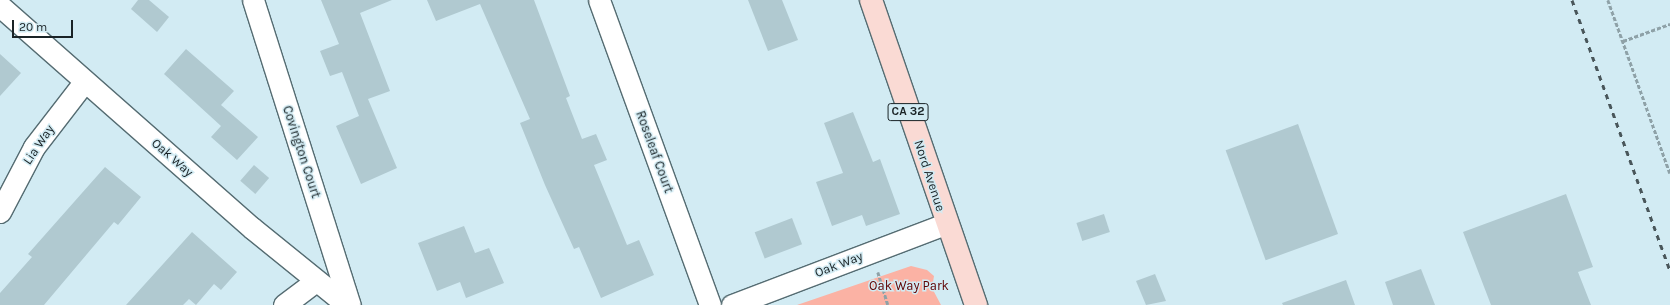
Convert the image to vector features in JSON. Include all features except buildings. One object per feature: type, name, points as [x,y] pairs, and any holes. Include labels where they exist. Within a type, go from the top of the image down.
[{"type":"main road","name":"Nord Avenue","points":[[871,0],[945,224],[976,305]]},
{"type":"street","name":"Covington Court","points":[[253,0],[348,305]]},
{"type":"street","name":"Roseleaf Court","points":[[599,0],[710,305]]},
{"type":"street","name":"Oak Way","points":[[0,6],[84,82],[316,281],[348,305]]},
{"type":"street","name":"Lia Way","points":[[0,212],[34,147],[84,82]]},
{"type":"street","name":"Oak Way","points":[[732,305],[945,224]]},
{"type":"street","points":[[284,305],[316,281]]},
{"type":"path","points":[[1608,0],[1670,173]]},
{"type":"path","points":[[1623,41],[1670,24]]},
{"type":"path","points":[[878,272],[888,305]]},
{"type":"green space","name":"Oak Way Park","points":[[911,266],[927,270],[934,276],[932,288],[941,305],[797,305]]},
{"type":"railway","points":[[1572,0],[1670,270]]}]
